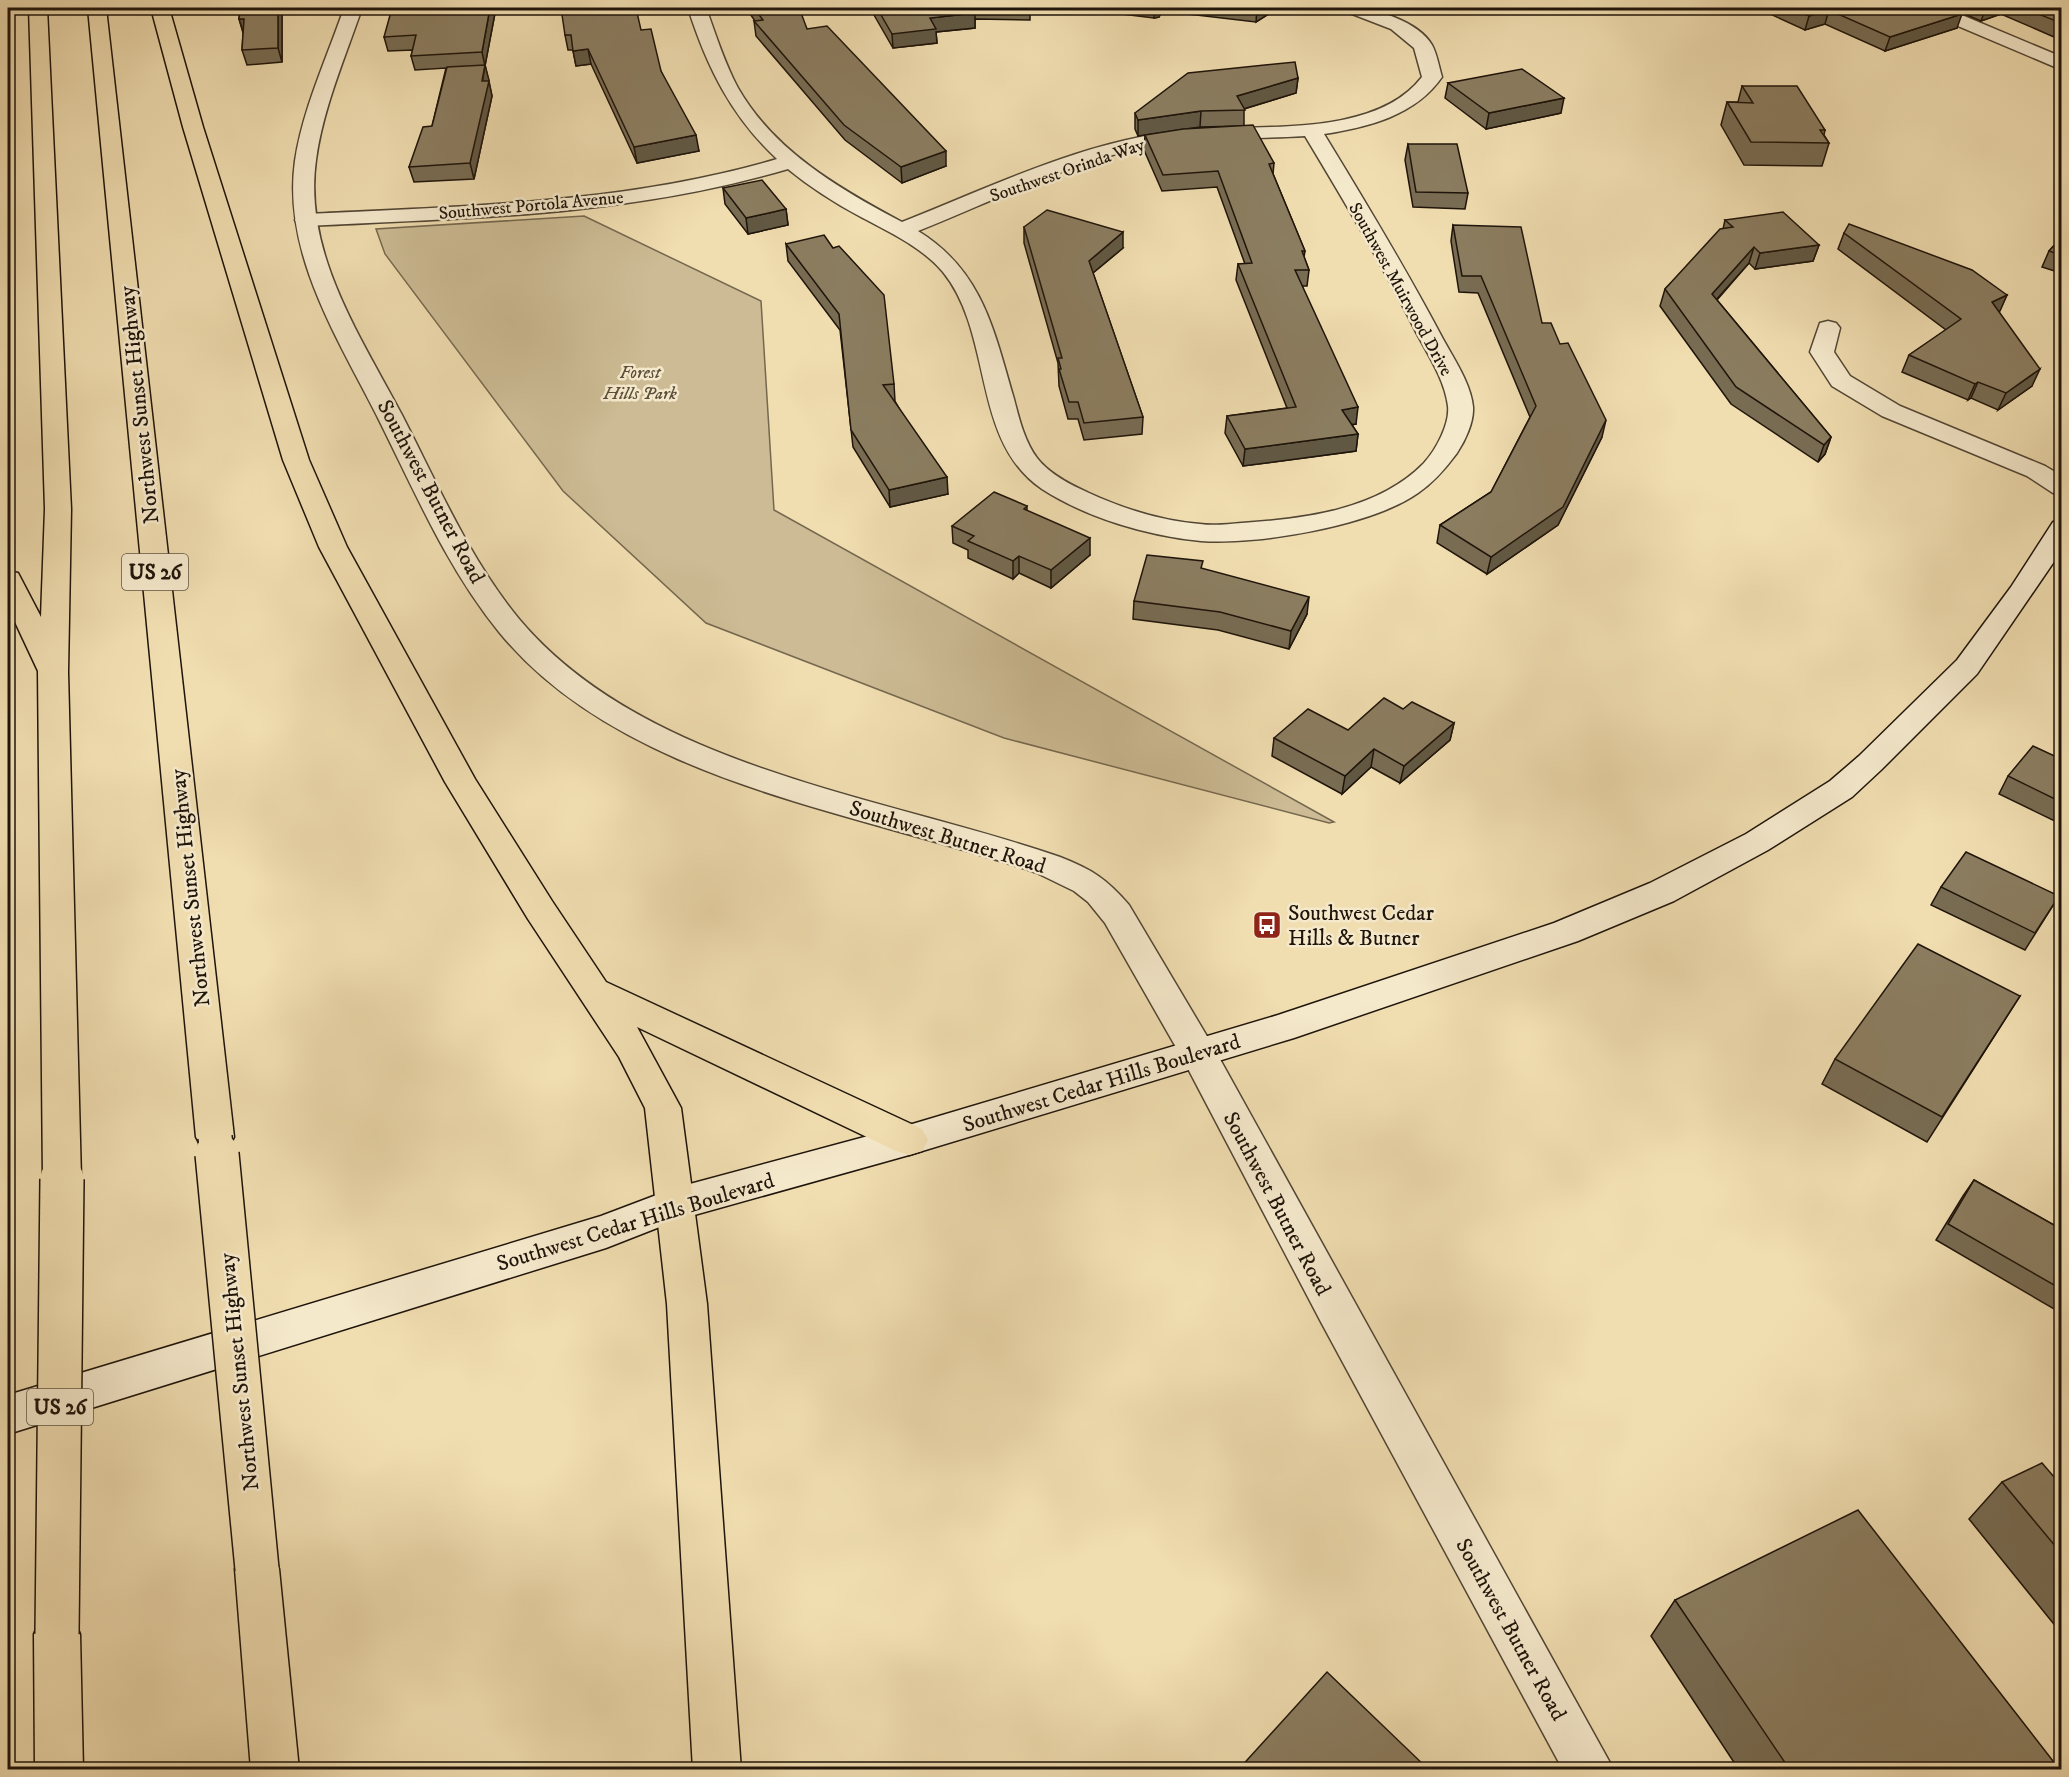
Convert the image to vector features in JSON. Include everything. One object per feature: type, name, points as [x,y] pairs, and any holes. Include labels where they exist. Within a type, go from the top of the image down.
[{"type":"highway","name":"US 26","points":[[38,8],[58,509],[53,672],[62,1179],[57,1634],[58,1770]]},
{"type":"highway","name":"Northwest Sunset Highway","points":[[97,8],[215,1137],[275,1770]]},
{"type":"highway","points":[[160,8],[193,127],[296,460],[333,547],[461,782],[540,910],[632,1048],[663,1108],[687,1316],[717,1770]]},
{"type":"highway","points":[[8,579],[53,672]]},
{"type":"highway","points":[[594,991],[909,1140]]},
{"type":"street","name":"Southwest Butner Road","points":[[353,8],[310,141],[304,183],[306,220],[318,265],[332,302],[427,492],[472,572],[507,620],[533,650],[585,692],[638,725],[719,762],[794,790],[1055,868],[1101,893],[1116,914],[1198,1053],[1335,1309],[1590,1770]]},
{"type":"street","name":"Southwest Muirwood Drive","points":[[697,8],[711,51],[735,99],[789,162],[943,258],[967,290],[1015,444],[1033,471],[1064,492],[1128,517],[1198,533],[1271,530],[1335,519],[1395,496],[1428,474],[1451,445],[1462,406],[1445,362],[1311,129]]},
{"type":"street","name":"Southwest Orinda Way","points":[[901,230],[1130,145],[1184,135],[1311,129],[1373,118],[1412,99],[1432,77],[1424,46],[1397,25],[1353,8]]},
{"type":"street","points":[[1931,8],[2061,64]]},
{"type":"street","name":"Southwest Portola Avenue","points":[[306,220],[570,205],[651,194],[768,170],[789,162]]},
{"type":"street","points":[[1828,328],[1822,352],[1841,381],[1891,411],[2036,471],[2061,488]]},
{"type":"street","name":"Southwest Cedar Hills Boulevard","points":[[8,1415],[606,1231],[675,1204],[909,1140],[1198,1053],[1566,932],[1662,892],[1757,842],[1841,789],[1918,717],[1967,667],[2022,591],[2061,528]]},
{"type":"green space","name":"Forest Hills Park","points":[[584,216],[761,301],[774,510],[1334,822],[1329,823],[1004,738],[706,623],[563,491],[385,254],[376,229]]},
{"type":"building","points":[[240,8],[278,8],[278,48],[242,50],[244,19],[239,19]]},
{"type":"building","points":[[392,8],[490,8],[482,52],[411,56],[416,35],[384,37]]},
{"type":"building","points":[[561,8],[636,8],[641,30],[651,29],[661,71],[696,135],[634,147],[588,49],[573,51],[571,35],[565,35]]},
{"type":"building","points":[[754,8],[797,8],[800,10],[807,29],[827,26],[946,151],[901,167],[844,125],[754,21],[763,20]]},
{"type":"building","points":[[877,8],[971,8],[975,13],[930,18],[936,29],[892,34]]},
{"type":"building","points":[[1791,8],[1946,8],[1962,14],[1890,37],[1829,10],[1809,16]]},
{"type":"building","points":[[2023,8],[2061,8],[2061,23]]},
{"type":"building","points":[[1295,62],[1298,78],[1237,96],[1245,110],[1201,111],[1138,120],[1135,113],[1188,73]]},
{"type":"building","points":[[485,65],[482,81],[489,81],[470,163],[409,167],[423,127],[432,126],[447,67]]},
{"type":"building","points":[[1522,69],[1564,98],[1489,113],[1448,83]]},
{"type":"building","points":[[1742,86],[1797,86],[1825,130],[1820,130],[1829,143],[1751,142],[1727,102],[1753,103]]},
{"type":"building","points":[[1253,125],[1274,163],[1269,164],[1305,251],[1302,251],[1309,270],[1295,270],[1358,407],[1342,410],[1358,434],[1245,449],[1227,416],[1296,407],[1238,264],[1252,263],[1218,171],[1163,175],[1145,135],[1183,129]]},
{"type":"building","points":[[1408,144],[1457,144],[1468,193],[1416,192]]},
{"type":"building","points":[[762,180],[786,209],[746,218],[723,188]]},
{"type":"building","points":[[1047,210],[1123,232],[1089,261],[1143,417],[1084,423],[1078,402],[1069,402],[1059,369],[1061,369],[1058,358],[1062,358],[1024,227]]},
{"type":"building","points":[[1783,212],[1819,245],[1760,253],[1754,247],[1712,294],[1831,437],[1824,445],[1736,387],[1665,289],[1720,229],[1733,227],[1725,220]]},
{"type":"building","points":[[1849,224],[1972,270],[2007,295],[1992,302],[2040,369],[2006,393],[1978,382],[1975,384],[1909,355],[1961,319],[1844,233]]},
{"type":"building","points":[[1453,225],[1521,227],[1542,323],[1551,323],[1560,344],[1568,343],[1606,420],[1563,507],[1491,557],[1440,525],[1491,492],[1536,406],[1481,276],[1462,276]]},
{"type":"building","points":[[824,235],[833,248],[839,246],[884,295],[894,384],[883,385],[947,477],[889,490],[851,430],[839,314],[786,244]]},
{"type":"building","points":[[2061,238],[2061,255],[2049,251]]},
{"type":"building","points":[[994,492],[1027,506],[1024,509],[1090,538],[1051,570],[1019,556],[1013,561],[968,541],[974,536],[952,526]]},
{"type":"building","points":[[1147,555],[1203,561],[1201,568],[1309,597],[1291,631],[1220,612],[1134,601]]},
{"type":"building","points":[[1384,698],[1403,709],[1412,702],[1454,723],[1404,766],[1374,749],[1345,776],[1274,738],[1308,709],[1348,730]]},
{"type":"building","points":[[2033,746],[2061,759],[2061,802],[2008,776]]},
{"type":"building","points":[[1966,852],[2059,896],[2035,933],[1941,887]]},
{"type":"building","points":[[1918,944],[2020,996],[1942,1117],[1835,1059]]},
{"type":"building","points":[[1974,1180],[2061,1229],[2061,1289],[1948,1224]]},
{"type":"building","points":[[2042,1463],[2061,1485],[2061,1553],[2002,1482]]},
{"type":"building","points":[[1858,1510],[2060,1770],[1790,1770],[1675,1600]]},
{"type":"building","points":[[1327,1672],[1429,1770],[1238,1770]]},
{"type":"place","name":"Southwest Cedar Hills & Butner","points":[[1267,925]]}]
